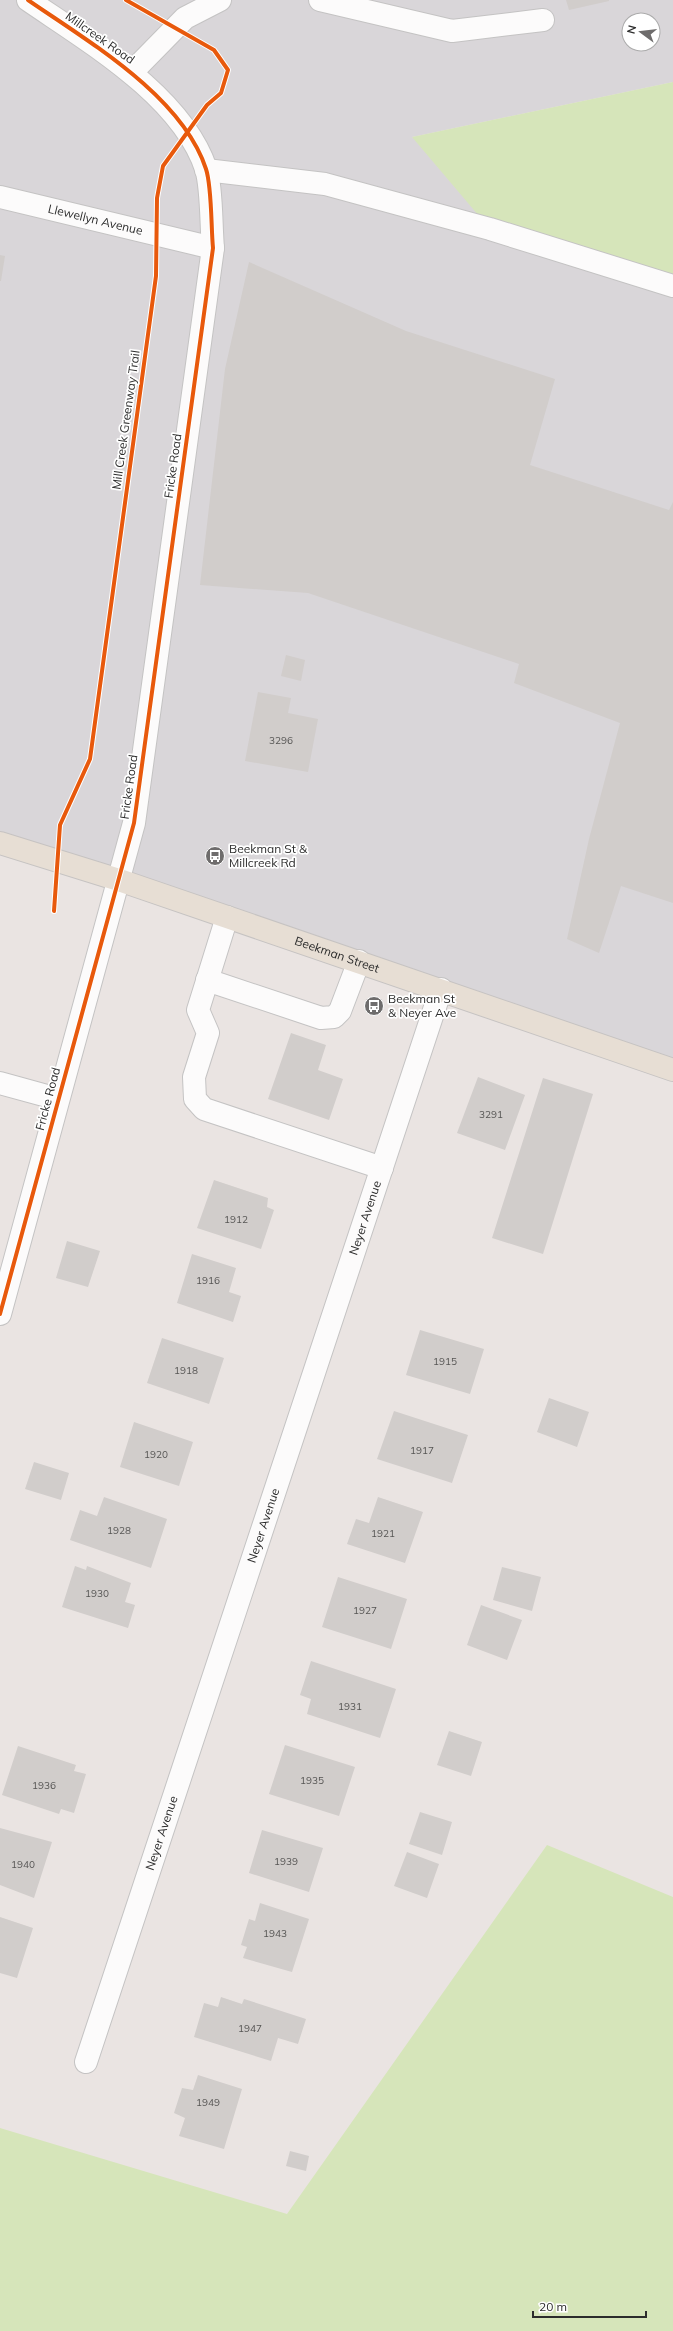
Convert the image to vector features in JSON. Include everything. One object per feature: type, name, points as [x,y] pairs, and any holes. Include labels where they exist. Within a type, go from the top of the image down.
[{"type":"main road","name":"Beekman Street","points":[[0,843],[119,880],[227,916],[673,1070]]},
{"type":"street","name":"Millcreek Road","points":[[28,0],[132,72],[188,131],[206,170],[213,248]]},
{"type":"street","points":[[132,72],[185,18],[220,0]]},
{"type":"street","points":[[320,0],[452,30],[542,20]]},
{"type":"street","points":[[206,170],[325,184],[490,229],[673,286]]},
{"type":"street","name":"Llewellyn Avenue","points":[[0,198],[213,248]]},
{"type":"street","name":"Fricke Road","points":[[0,1314],[134,823],[213,248]]},
{"type":"street","points":[[227,916],[198,1010],[208,1033],[194,1077],[195,1099],[204,1110],[382,1168]]},
{"type":"street","points":[[207,980],[321,1018],[334,1017],[340,1011],[359,961]]},
{"type":"street","name":"Neyer Avenue","points":[[86,2062],[442,989]]},
{"type":"street","points":[[0,1083],[58,1100]]},
{"type":"shaded area","points":[[0,0],[673,0],[673,82],[412,137],[673,286],[673,1070],[0,843]]},
{"type":"green space","points":[[673,82],[673,286],[490,229],[412,137]]},
{"type":"green space","points":[[547,1845],[673,1897],[673,2331],[0,2331],[0,2128],[287,2214]]},
{"type":"building","points":[[566,0],[609,0],[609,1],[569,10]]},
{"type":"building","points":[[0,255],[5,256],[1,281],[0,281]]},
{"type":"building","points":[[249,262],[406,331],[555,379],[530,465],[669,510],[673,502],[673,903],[621,886],[599,953],[567,939],[589,839],[620,723],[514,683],[519,664],[308,593],[200,585],[225,369]]},
{"type":"building","points":[[286,655],[305,660],[301,681],[281,676]]},
{"type":"building","points":[[258,692],[291,698],[288,713],[318,719],[308,772],[245,761]]},
{"type":"building","points":[[291,1033],[326,1045],[318,1070],[343,1079],[329,1120],[268,1099]]},
{"type":"building","points":[[478,1077],[525,1095],[505,1150],[457,1133]]},
{"type":"building","points":[[543,1078],[593,1094],[543,1254],[492,1238]]},
{"type":"building","points":[[214,1180],[268,1198],[267,1207],[274,1210],[261,1249],[197,1228]]},
{"type":"building","points":[[67,1241],[100,1251],[88,1287],[56,1278]]},
{"type":"building","points":[[192,1254],[236,1268],[229,1292],[241,1296],[233,1322],[177,1303]]},
{"type":"building","points":[[420,1330],[484,1349],[470,1394],[406,1375]]},
{"type":"building","points":[[162,1338],[224,1358],[209,1404],[147,1383]]},
{"type":"building","points":[[549,1398],[589,1412],[577,1447],[537,1432]]},
{"type":"building","points":[[394,1411],[468,1435],[452,1483],[377,1459]]},
{"type":"building","points":[[134,1422],[193,1442],[179,1486],[120,1467]]},
{"type":"building","points":[[34,1462],[69,1473],[61,1500],[25,1489]]},
{"type":"building","points":[[104,1497],[167,1519],[151,1568],[70,1540],[80,1510],[97,1516]]},
{"type":"building","points":[[378,1497],[423,1512],[405,1563],[347,1544],[356,1519],[369,1523]]},
{"type":"building","points":[[75,1566],[86,1570],[87,1566],[131,1583],[125,1602],[135,1605],[128,1628],[62,1607]]},
{"type":"building","points":[[502,1567],[541,1577],[532,1611],[493,1600]]},
{"type":"building","points":[[338,1577],[407,1599],[391,1649],[322,1627]]},
{"type":"building","points":[[481,1605],[522,1620],[507,1660],[467,1645]]},
{"type":"building","points":[[311,1661],[396,1689],[380,1738],[307,1714],[311,1699],[300,1695]]},
{"type":"building","points":[[449,1731],[482,1742],[471,1776],[437,1765]]},
{"type":"building","points":[[285,1745],[355,1767],[339,1816],[269,1794]]},
{"type":"building","points":[[18,1746],[76,1765],[74,1771],[86,1774],[74,1813],[61,1809],[59,1814],[2,1795]]},
{"type":"building","points":[[420,1812],[452,1822],[442,1855],[409,1844]]},
{"type":"building","points":[[0,1828],[52,1842],[34,1898],[0,1885]]},
{"type":"building","points":[[262,1830],[323,1848],[309,1892],[249,1873]]},
{"type":"building","points":[[407,1852],[439,1864],[427,1898],[394,1886]]},
{"type":"building","points":[[260,1903],[309,1919],[292,1972],[243,1958],[247,1947],[241,1945],[249,1919],[255,1921]]},
{"type":"building","points":[[0,1917],[33,1928],[17,1978],[0,1973]]},
{"type":"building","points":[[221,1997],[242,2004],[244,1999],[306,2019],[298,2044],[278,2038],[271,2061],[194,2037],[204,2003],[218,2007]]},
{"type":"building","points":[[198,2075],[242,2089],[224,2149],[179,2136],[185,2118],[174,2113],[182,2088],[193,2090]]},
{"type":"building","points":[[290,2151],[309,2156],[306,2171],[286,2166]]},
{"type":"cycle path","points":[[0,1314],[134,823],[213,248],[210,197],[206,169],[194,143],[177,118],[131,73],[105,53],[28,0]]},
{"type":"cycle path","name":"Mill Creek Greenway Trail","points":[[54,911],[60,825],[90,759],[156,276],[157,198],[163,166],[207,105],[221,93],[228,70],[214,50],[126,0]]},
{"type":"place","name":"Beekman St & Millcreek Rd","points":[[215,856]]},
{"type":"place","name":"Beekman St & Neyer Ave","points":[[374,1006]]}]
